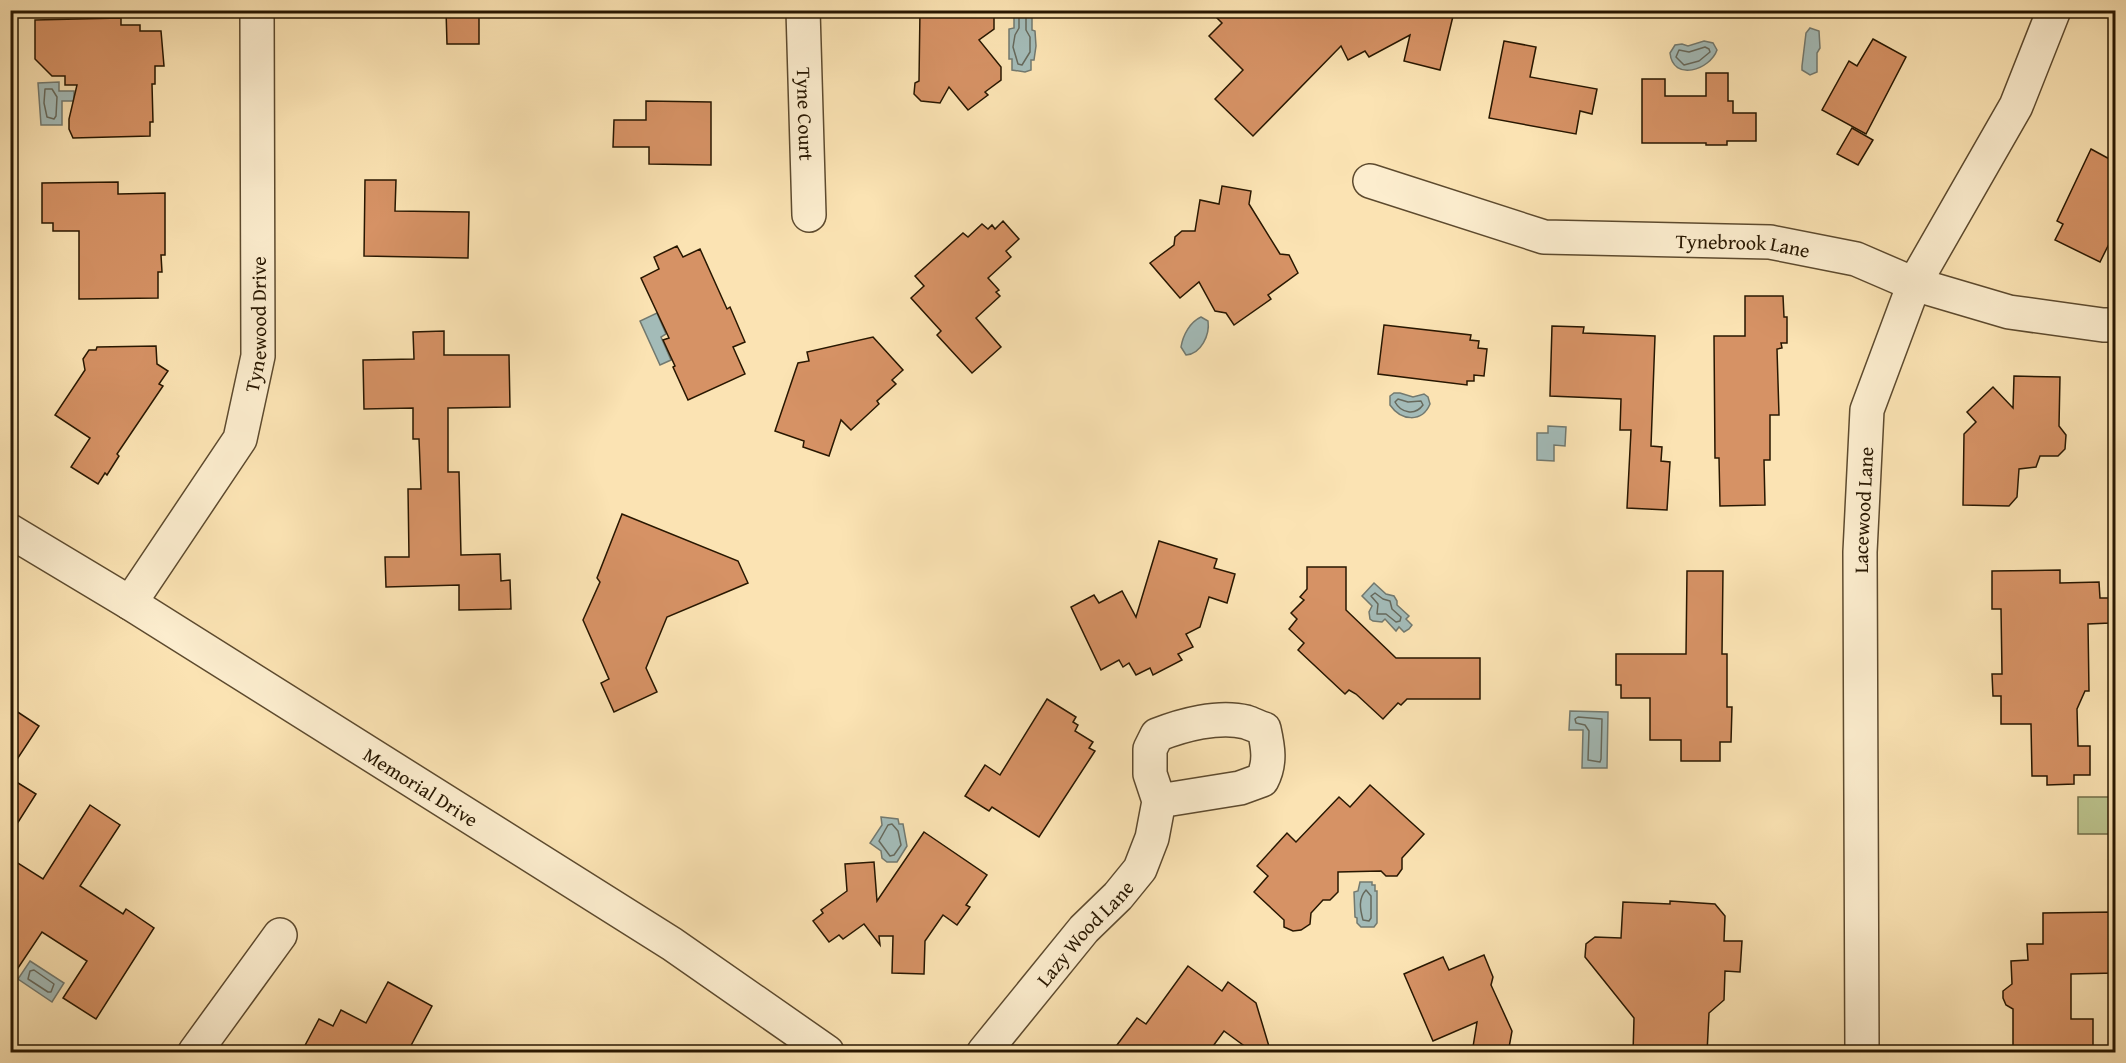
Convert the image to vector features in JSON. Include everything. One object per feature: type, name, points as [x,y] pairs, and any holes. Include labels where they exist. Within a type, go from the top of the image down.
[{"type":"street","name":"Tynewood Drive","points":[[130,603],[240,439],[258,356],[257,10]]},
{"type":"street","name":"Tyne Court","points":[[803,10],[809,215]]},
{"type":"street","name":"Lacewood Lane","points":[[1862,1053],[1860,552],[1867,410],[1914,284],[2016,106],[2054,10]]},
{"type":"street","name":"Tynebrook Lane","points":[[1370,181],[1544,237],[1770,242],[1856,259],[1914,284],[2009,312],[2115,325]]},
{"type":"street","name":"Memorial Drive","points":[[10,531],[130,603],[672,945],[827,1053]]},
{"type":"street","name":"Lazy Wood Lane","points":[[984,1053],[1084,929],[1118,896],[1140,869],[1152,838],[1159,801]]},
{"type":"street","points":[[195,1053],[280,935]]},
{"type":"green space","points":[[2078,797],[2115,797],[2115,834],[2078,834]]},
{"type":"water","points":[[1014,11],[1032,11],[1032,30],[1035,31],[1036,46],[1034,60],[1031,60],[1031,70],[1025,72],[1012,70],[1012,59],[1009,59],[1009,29],[1014,28]]},
{"type":"water","points":[[1810,28],[1819,31],[1820,48],[1817,53],[1817,72],[1810,75],[1802,70],[1802,66],[1806,33]]},
{"type":"water","points":[[1704,41],[1713,43],[1717,50],[1713,57],[1707,63],[1692,70],[1678,68],[1670,53],[1675,45],[1688,46]]},
{"type":"water","points":[[59,82],[59,91],[74,91],[74,101],[62,101],[62,125],[41,125],[38,83]]},
{"type":"water","points":[[657,313],[666,334],[661,337],[671,360],[660,365],[640,321]]},
{"type":"water","points":[[1201,317],[1208,321],[1206,338],[1196,351],[1186,355],[1181,347],[1183,338],[1190,326]]},
{"type":"water","points":[[1394,393],[1413,397],[1424,394],[1428,397],[1430,404],[1417,417],[1405,417],[1390,405],[1390,396]]},
{"type":"water","points":[[1548,426],[1566,427],[1565,446],[1554,445],[1554,461],[1537,460],[1537,433],[1548,433]]},
{"type":"water","points":[[1374,583],[1386,594],[1394,596],[1397,605],[1409,616],[1406,619],[1412,625],[1409,629],[1404,632],[1399,627],[1396,631],[1385,619],[1382,622],[1370,619],[1369,612],[1372,606],[1362,596]]},
{"type":"water","points":[[1570,711],[1608,712],[1607,768],[1582,768],[1583,730],[1569,730]]},
{"type":"water","points":[[881,817],[898,819],[899,824],[903,824],[907,846],[897,862],[887,862],[882,858],[881,851],[870,843],[882,825]]},
{"type":"water","points":[[1360,882],[1372,882],[1377,891],[1377,923],[1374,927],[1361,927],[1355,917],[1354,892],[1358,891]]},
{"type":"water","points":[[30,961],[64,983],[52,1002],[18,979]]},
{"type":"building","points":[[446,10],[479,10],[479,44],[447,44]]},
{"type":"building","points":[[920,10],[994,10],[994,29],[979,40],[1001,67],[1001,80],[985,92],[988,95],[968,110],[949,87],[940,103],[921,101],[914,94],[915,83],[919,81]]},
{"type":"building","points":[[1209,10],[1456,10],[1440,70],[1404,61],[1410,35],[1369,57],[1365,51],[1348,60],[1341,46],[1253,136],[1215,99],[1243,70],[1209,36],[1222,23]]},
{"type":"building","points":[[121,18],[121,25],[140,25],[140,31],[161,31],[164,66],[155,66],[155,84],[152,84],[153,122],[150,122],[150,136],[73,138],[69,129],[69,119],[77,85],[65,85],[65,76],[52,76],[35,59],[35,20]]},
{"type":"building","points":[[1873,39],[1906,57],[1866,134],[1822,110],[1849,61],[1857,66]]},
{"type":"building","points":[[1504,41],[1536,47],[1530,77],[1597,89],[1592,114],[1580,111],[1576,134],[1489,118]]},
{"type":"building","points":[[1706,73],[1728,73],[1728,101],[1733,101],[1733,113],[1756,113],[1756,141],[1727,141],[1727,145],[1642,143],[1642,79],[1665,79],[1665,96],[1706,96]]},
{"type":"building","points":[[646,101],[711,102],[711,165],[649,164],[649,147],[613,147],[614,120],[646,120]]},
{"type":"building","points":[[1852,128],[1873,140],[1858,165],[1837,154]]},
{"type":"building","points":[[2091,149],[2115,162],[2115,244],[2110,242],[2100,262],[2055,240],[2063,224],[2057,221]]},
{"type":"building","points":[[365,180],[396,180],[395,211],[469,212],[468,258],[364,256]]},
{"type":"building","points":[[118,182],[118,194],[165,193],[165,255],[161,255],[162,272],[158,272],[158,298],[79,299],[79,231],[53,231],[53,223],[42,223],[42,183]]},
{"type":"building","points":[[1222,186],[1251,191],[1249,204],[1280,254],[1289,255],[1298,273],[1268,295],[1271,299],[1234,325],[1226,313],[1215,311],[1199,282],[1180,298],[1150,263],[1174,245],[1175,237],[1182,231],[1195,231],[1200,200],[1219,204]]},
{"type":"building","points":[[1003,221],[1019,239],[1006,251],[1011,257],[988,278],[999,290],[996,292],[1000,296],[976,318],[1001,347],[972,373],[937,335],[941,331],[911,298],[924,286],[915,276],[963,233],[968,237],[982,224],[988,229],[992,225],[995,229]]},
{"type":"building","points":[[677,246],[683,257],[700,249],[727,309],[730,307],[745,342],[733,347],[745,374],[688,400],[663,340],[669,338],[641,278],[659,269],[654,257]]},
{"type":"building","points":[[1745,296],[1783,296],[1784,317],[1787,317],[1787,343],[1781,343],[1782,348],[1777,349],[1779,415],[1770,415],[1770,460],[1764,460],[1765,505],[1720,506],[1719,458],[1715,458],[1714,336],[1745,336]]},
{"type":"building","points":[[1384,325],[1471,335],[1470,340],[1479,341],[1478,348],[1487,349],[1484,376],[1474,375],[1474,381],[1467,381],[1467,385],[1378,374]]},
{"type":"building","points":[[1552,326],[1584,327],[1583,333],[1655,336],[1651,446],[1662,447],[1661,461],[1670,462],[1667,510],[1627,508],[1631,430],[1620,430],[1621,399],[1550,396]]},
{"type":"building","points":[[444,331],[444,355],[509,355],[510,407],[448,408],[448,472],[459,472],[461,555],[500,554],[501,581],[510,580],[511,609],[459,610],[459,585],[386,587],[385,557],[409,557],[408,489],[421,489],[419,439],[413,439],[413,408],[364,409],[363,360],[414,359],[413,332]]},
{"type":"building","points":[[873,337],[903,370],[892,380],[896,384],[877,401],[879,404],[851,430],[841,420],[829,456],[803,447],[804,441],[775,431],[798,363],[809,361],[807,352]]},
{"type":"building","points":[[156,346],[157,364],[168,371],[159,384],[163,386],[117,454],[119,456],[107,475],[105,473],[98,484],[71,467],[90,438],[55,415],[85,370],[83,359],[89,350],[96,350],[97,347]]},
{"type":"building","points":[[2014,376],[2060,377],[2059,426],[2066,435],[2065,449],[2058,456],[2040,456],[2036,467],[2019,469],[2017,497],[2009,506],[1963,505],[1964,434],[1976,422],[1967,412],[1993,387],[2013,408]]},
{"type":"building","points":[[622,514],[738,561],[748,583],[667,617],[646,668],[657,692],[614,712],[601,683],[609,679],[583,620],[600,582],[597,578]]},
{"type":"building","points":[[1159,541],[1217,559],[1214,568],[1235,574],[1227,603],[1209,597],[1200,627],[1186,634],[1193,647],[1178,654],[1182,660],[1153,675],[1150,668],[1136,675],[1129,663],[1123,667],[1119,660],[1101,670],[1071,607],[1094,595],[1099,603],[1122,591],[1136,617]]},
{"type":"building","points":[[1307,567],[1346,567],[1346,610],[1396,658],[1480,658],[1480,699],[1407,699],[1401,705],[1398,703],[1383,719],[1356,694],[1349,690],[1345,694],[1298,650],[1304,643],[1289,629],[1297,619],[1291,613],[1304,600],[1300,597],[1307,589]]},
{"type":"building","points":[[2060,570],[2060,583],[2099,582],[2100,598],[2110,598],[2110,623],[2088,624],[2089,691],[2085,691],[2077,709],[2078,746],[2090,746],[2090,775],[2074,775],[2074,784],[2047,785],[2047,776],[2032,776],[2031,724],[2001,724],[2001,696],[1993,696],[1992,674],[2002,674],[2001,609],[1992,609],[1992,571]]},
{"type":"building","points":[[1687,571],[1723,571],[1722,654],[1727,654],[1727,707],[1732,707],[1731,742],[1720,742],[1720,761],[1681,761],[1681,740],[1650,740],[1650,698],[1621,698],[1621,685],[1616,685],[1616,654],[1686,654]]},
{"type":"building","points":[[1047,699],[1076,717],[1073,722],[1078,725],[1075,731],[1093,742],[1089,748],[1095,751],[1039,837],[992,807],[989,811],[965,796],[985,765],[1000,775]]},
{"type":"building","points":[[10,707],[39,726],[10,770]]},
{"type":"building","points":[[10,778],[36,794],[10,835]]},
{"type":"building","points":[[1370,785],[1424,834],[1402,858],[1402,869],[1397,876],[1386,876],[1381,871],[1338,872],[1338,892],[1330,900],[1323,900],[1311,913],[1310,924],[1301,930],[1293,931],[1284,927],[1284,920],[1254,892],[1268,876],[1257,866],[1287,833],[1296,842],[1339,797],[1350,807]]},
{"type":"building","points":[[90,805],[120,825],[80,886],[123,914],[126,909],[154,928],[96,1019],[63,998],[87,961],[42,932],[10,980],[10,858],[43,879]]},
{"type":"building","points":[[924,832],[987,875],[966,905],[970,907],[957,925],[943,915],[925,941],[924,974],[892,973],[893,936],[879,936],[880,945],[864,924],[843,939],[839,935],[829,942],[813,921],[823,913],[821,910],[847,891],[845,864],[874,862],[877,901]]},
{"type":"building","points":[[1670,901],[1715,904],[1725,916],[1724,941],[1742,941],[1740,972],[1725,971],[1724,1000],[1709,1013],[1707,1053],[1633,1053],[1634,1018],[1585,957],[1586,944],[1595,937],[1621,938],[1623,902],[1670,904]]},
{"type":"building","points":[[2112,912],[2115,973],[2071,974],[2071,1019],[2093,1019],[2093,1053],[2013,1053],[2013,1009],[2006,1005],[2003,991],[2012,984],[2011,961],[2028,960],[2027,944],[2043,944],[2043,913]]},
{"type":"building","points":[[1484,955],[1493,977],[1491,985],[1512,1031],[1508,1053],[1472,1053],[1477,1022],[1433,1041],[1404,974],[1443,957],[1449,970]]},
{"type":"building","points":[[1188,966],[1222,991],[1228,982],[1256,1003],[1271,1053],[1254,1053],[1224,1031],[1208,1053],[1111,1053],[1137,1018],[1146,1024]]},
{"type":"building","points":[[388,982],[432,1006],[407,1053],[301,1053],[319,1019],[333,1026],[341,1010],[366,1023]]}]
